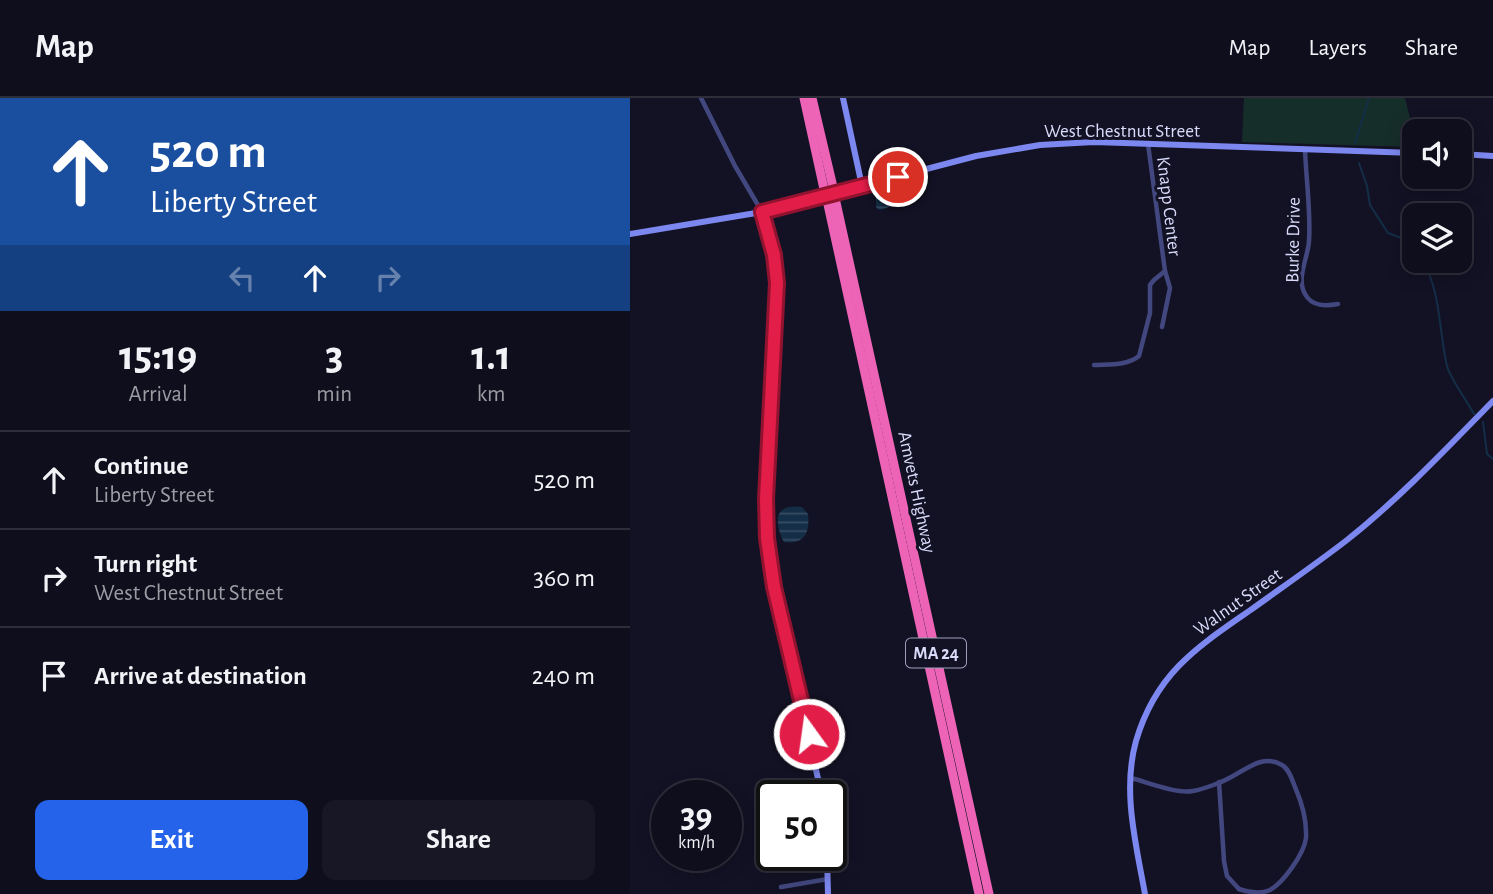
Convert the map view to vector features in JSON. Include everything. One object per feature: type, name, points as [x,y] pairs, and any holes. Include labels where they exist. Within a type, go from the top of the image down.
[{"type":"highway","name":"Amvets Highway","points":[[804,98],[831,199],[989,894]]},
{"type":"highway","name":"Amvets Highway","points":[[812,98],[828,188]]},
{"type":"highway","name":"Amvets Highway","points":[[831,199],[979,894]]},
{"type":"main road","points":[[843,98],[863,186]]},
{"type":"main road","name":"West Chestnut Street","points":[[630,234],[762,212],[976,156],[1023,147],[1088,142],[1402,153]]},
{"type":"main road","points":[[1472,155],[1493,156]]},
{"type":"main road","points":[[762,212],[774,255],[777,278],[766,515],[770,562],[818,780]]},
{"type":"main road","name":"Walnut Street","points":[[1145,894],[1133,824],[1130,778],[1145,717],[1159,691],[1177,666],[1208,639],[1312,566],[1376,515],[1416,480],[1493,401]]},
{"type":"main road","points":[[828,871],[828,894]]},
{"type":"street","points":[[701,98],[735,166],[762,212]]},
{"type":"street","name":"Knapp Center","points":[[1148,144],[1165,271],[1170,288],[1162,327]]},
{"type":"street","name":"Burke Drive","points":[[1305,149],[1309,239],[1302,286],[1307,296],[1315,303],[1338,304]]},
{"type":"street","points":[[1094,365],[1132,361],[1139,356],[1150,313],[1150,285],[1165,271]]},
{"type":"street","points":[[1130,778],[1181,791],[1192,791],[1231,777],[1263,761],[1283,765],[1289,772],[1304,812],[1306,839],[1291,869],[1269,891],[1238,892],[1227,876],[1219,782]]},
{"type":"street","points":[[782,887],[828,879]]},
{"type":"green space","points":[[1244,98],[1405,98],[1410,119],[1402,119],[1402,147],[1242,142]]},
{"type":"water","points":[[887,192],[891,198],[891,206],[879,210],[876,207],[876,197]]},
{"type":"water","points":[[802,507],[808,514],[805,536],[797,541],[784,542],[779,529],[779,515],[786,508]]},
{"type":"waterway","points":[[1355,143],[1369,98]]},
{"type":"waterway","points":[[1359,163],[1370,205],[1388,233],[1402,238]]},
{"type":"waterway","points":[[1428,273],[1436,298],[1447,366],[1474,414]]},
{"type":"waterway","points":[[1483,422],[1487,454],[1493,459]]},
{"type":"route","points":[[809,734],[774,587],[767,538],[766,499],[777,274],[762,212],[898,177]]}]
